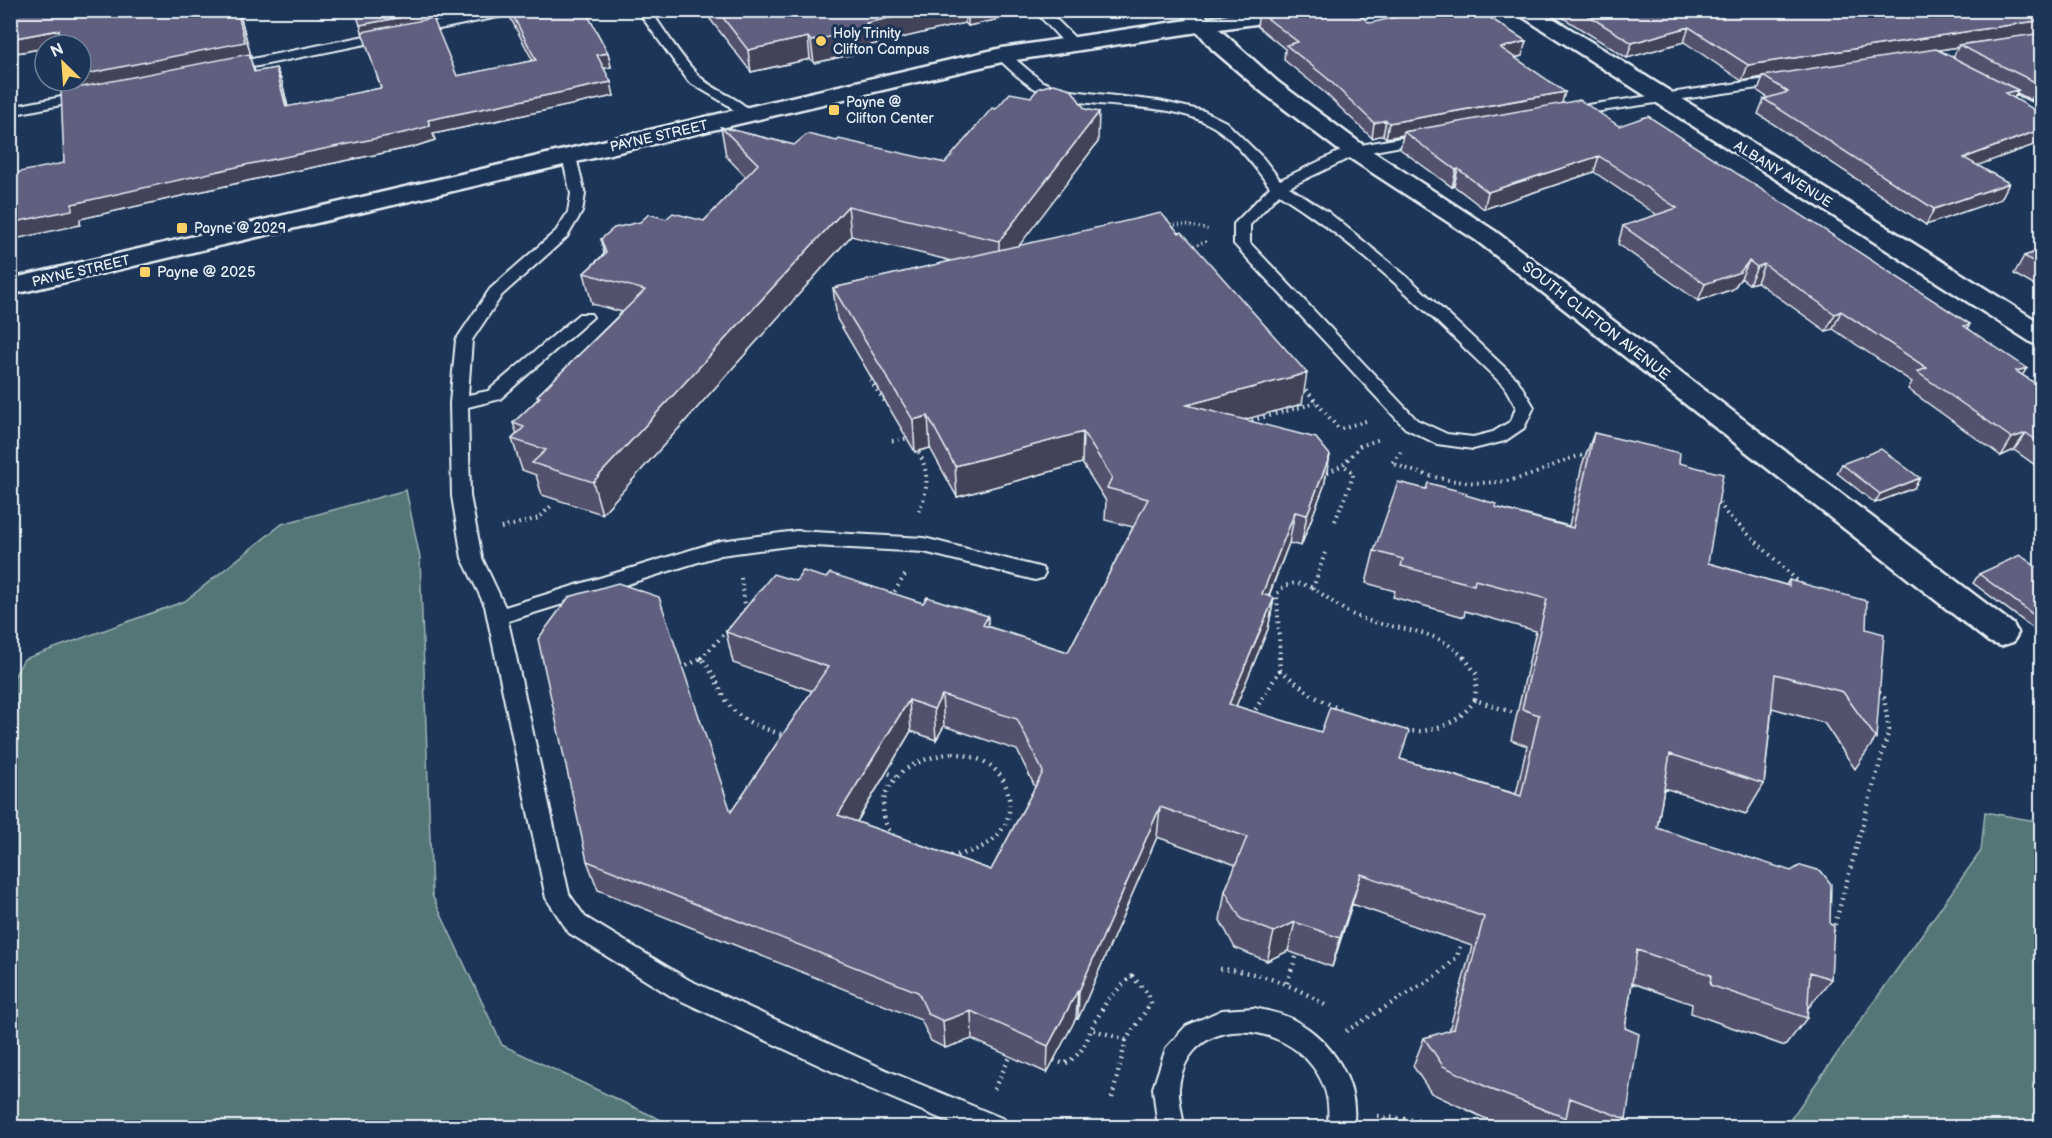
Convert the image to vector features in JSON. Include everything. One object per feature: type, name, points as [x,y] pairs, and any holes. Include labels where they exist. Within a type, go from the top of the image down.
[{"type":"street","name":"PAYNE STREET","points":[[10,287],[1002,55],[1197,18],[1313,10]]},
{"type":"street","name":"ALBANY AVENUE","points":[[1525,10],[2042,337]]},
{"type":"street","name":"SOUTH CLIFTON AVENUE","points":[[1197,18],[1220,44],[1270,87],[1354,150],[1486,236],[2001,633]]},
{"type":"lane","points":[[211,71],[513,10]]},
{"type":"lane","points":[[643,10],[694,79],[733,102],[748,116]]},
{"type":"lane","points":[[1045,11],[1072,43]]},
{"type":"lane","points":[[1002,55],[1035,84],[1061,94],[1159,105],[1199,114],[1221,126],[1258,161],[1278,187],[1323,215],[1406,284],[1511,383],[1526,407],[1518,424],[1499,437],[1473,443],[1443,440],[1411,424],[1242,244],[1242,224],[1278,187],[1354,150],[1444,134]]},
{"type":"lane","points":[[1558,114],[1804,77]]},
{"type":"lane","points":[[1986,86],[2042,112]]},
{"type":"lane","points":[[10,111],[106,92]]},
{"type":"lane","points":[[569,157],[578,194],[575,212],[562,234],[496,292],[464,340],[459,403],[461,496],[472,558],[495,606],[558,898],[577,925],[680,988],[878,1079],[995,1128]]},
{"type":"lane","points":[[459,403],[494,395],[585,317]]},
{"type":"lane","points":[[497,617],[720,548],[796,538],[924,545],[1035,573]]},
{"type":"lane","points":[[1171,1128],[1165,1107],[1165,1078],[1176,1052],[1196,1032],[1222,1020],[1251,1018],[1280,1025],[1307,1041],[1328,1064],[1340,1092],[1341,1119]]},
{"type":"path","points":[[1162,225],[1187,225],[1213,231]]},
{"type":"path","points":[[870,380],[890,409]]},
{"type":"path","points":[[1239,424],[1316,403]]},
{"type":"path","points":[[902,543],[926,498],[928,482],[924,461],[904,429]]},
{"type":"path","points":[[892,441],[910,439]]},
{"type":"path","points":[[1335,521],[1353,477],[1353,472],[1343,465]]},
{"type":"path","points":[[1707,492],[1716,497],[1727,514],[1812,594]]},
{"type":"path","points":[[468,537],[539,518],[553,504]]},
{"type":"path","points":[[883,592],[893,594],[924,545]]},
{"type":"path","points":[[735,546],[747,621]]},
{"type":"path","points":[[1313,588],[1325,553]]},
{"type":"path","points":[[1247,718],[1259,707],[1280,670],[1277,594],[1282,586],[1301,583],[1313,588],[1358,617],[1430,634],[1455,647],[1477,675],[1475,700],[1469,710],[1450,724],[1437,730],[1404,731]]},
{"type":"path","points":[[681,669],[712,650],[726,629],[736,623]]},
{"type":"path","points":[[701,658],[714,671],[727,703],[737,715],[790,737]]},
{"type":"path","points":[[1280,670],[1313,696],[1348,714]]},
{"type":"path","points":[[1832,937],[1889,730],[1884,698],[1874,688]]},
{"type":"path","points":[[1475,700],[1517,714]]},
{"type":"path","points":[[952,753],[973,757],[991,766],[1004,780],[1010,798],[1008,816],[1000,833],[984,847],[963,856],[941,858],[919,854],[901,843],[888,828],[883,811],[885,792],[896,776],[912,763],[931,755],[952,753]]},
{"type":"path","points":[[874,768],[896,776]]},
{"type":"path","points":[[1316,1051],[1382,1007],[1438,975],[1457,957],[1461,942]]},
{"type":"path","points":[[1287,983],[1297,954]]},
{"type":"path","points":[[1220,969],[1239,970],[1287,983],[1301,989],[1328,1007]]},
{"type":"path","points":[[1054,1060],[1064,1064],[1077,1059],[1103,1004],[1115,989],[1132,976],[1148,994],[1151,1003],[1126,1040],[1112,1098]]},
{"type":"path","points":[[1091,1029],[1126,1040]]},
{"type":"path","points":[[1341,1119],[1455,1122],[1472,1128]]},
{"type":"green space","points":[[406,490],[420,558],[432,895],[502,1045],[676,1127],[11,1127],[10,684],[24,659],[185,601],[282,524]]},
{"type":"green space","points":[[1985,812],[2041,822],[2041,1127],[1785,1127],[1981,851]]},
{"type":"building","points":[[10,10],[237,10],[245,42],[93,73],[93,33],[59,33],[59,30],[10,39]]},
{"type":"building","points":[[355,10],[430,10],[430,12],[360,25]]},
{"type":"building","points":[[510,10],[585,10],[608,53],[597,55],[611,82],[428,120],[430,126],[408,132],[250,164],[72,204],[72,210],[10,223],[10,174],[64,163],[61,93],[93,93],[93,85],[249,54],[254,72],[276,68],[286,107],[381,88],[362,32],[433,18],[457,76],[536,60]]},
{"type":"building","points":[[717,10],[925,10],[866,23],[870,28],[811,41],[808,37],[748,50]]},
{"type":"building","points":[[1267,10],[1352,10],[1370,23],[1429,10],[1478,10],[1526,41],[1501,48],[1565,92],[1389,123],[1386,120],[1374,123],[1327,78],[1286,45],[1298,42],[1259,12]]},
{"type":"building","points":[[1579,10],[2042,10],[2042,20],[1748,65],[1689,27],[1632,43]]},
{"type":"building","points":[[2042,33],[2042,84],[1959,45]]},
{"type":"building","points":[[1936,49],[2018,90],[2005,93],[2042,114],[2042,129],[1964,158],[2009,183],[1934,209],[1764,99],[1788,92],[1763,76]]},
{"type":"building","points":[[1054,84],[1071,89],[1085,109],[1099,112],[999,241],[848,206],[593,482],[532,463],[546,450],[512,439],[524,427],[513,423],[540,397],[537,396],[645,290],[584,273],[606,253],[601,239],[614,228],[640,222],[649,214],[666,219],[673,213],[704,221],[758,164],[721,127],[794,145],[807,134],[837,141],[839,139],[945,163],[992,108],[996,109],[1010,93],[1031,97],[1039,88]]},
{"type":"building","points":[[1580,100],[1619,126],[1648,116],[1970,324],[1964,326],[2027,368],[2016,371],[2042,388],[2042,444],[2026,433],[2012,438],[1917,372],[1927,368],[1841,311],[1835,314],[1764,264],[1757,267],[1749,261],[1740,272],[1705,284],[1623,226],[1677,208],[1599,156],[1488,192],[1404,132]]},
{"type":"building","points":[[1161,213],[1179,233],[1182,232],[1307,373],[1187,405],[1316,438],[1330,455],[1307,515],[1295,512],[1262,594],[1274,598],[1229,704],[1321,732],[1330,707],[1409,731],[1400,759],[1521,796],[1539,715],[1522,709],[1547,599],[1475,580],[1474,585],[1401,566],[1403,559],[1374,551],[1398,482],[1426,489],[1428,483],[1467,493],[1466,495],[1496,504],[1495,507],[1573,528],[1594,433],[1680,453],[1679,463],[1723,474],[1708,563],[1789,586],[1789,580],[1867,601],[1866,629],[1884,634],[1876,738],[1843,692],[1775,674],[1764,784],[1670,754],[1657,828],[1791,871],[1801,865],[1821,871],[1831,884],[1830,924],[1834,926],[1831,979],[1810,972],[1807,1018],[1710,985],[1711,975],[1637,950],[1625,1028],[1639,1034],[1626,1119],[1570,1098],[1566,1118],[1495,1091],[1443,1066],[1424,1038],[1454,1029],[1484,917],[1361,874],[1340,938],[1295,922],[1274,932],[1241,919],[1225,891],[1247,837],[1160,807],[1079,991],[1048,1046],[971,1011],[943,1021],[928,1014],[918,992],[587,861],[538,639],[569,597],[618,583],[659,597],[731,812],[828,667],[726,632],[773,574],[796,581],[803,571],[826,578],[830,573],[923,603],[927,597],[988,616],[983,625],[1068,652],[1148,499],[1107,488],[1112,477],[1083,432],[955,466],[928,416],[913,420],[833,288]],"holes":[[[942,695],[1017,719],[1043,772],[991,870],[838,815],[909,700],[934,709]]]},
{"type":"building","points":[[2042,250],[2042,267],[2024,256]]},
{"type":"building","points":[[1881,449],[1920,478],[1880,494],[1842,464]]},
{"type":"building","points":[[2020,555],[2042,571],[2042,621],[1979,574]]},
{"type":"place","name":"Holy Trinity Clifton Campus","points":[[821,41]]},
{"type":"place","name":"Payne @ Clifton Center","points":[[834,110]]},
{"type":"place","name":"Payne @ 2029","points":[[182,228]]},
{"type":"place","name":"Payne @ 2025","points":[[145,272]]}]
